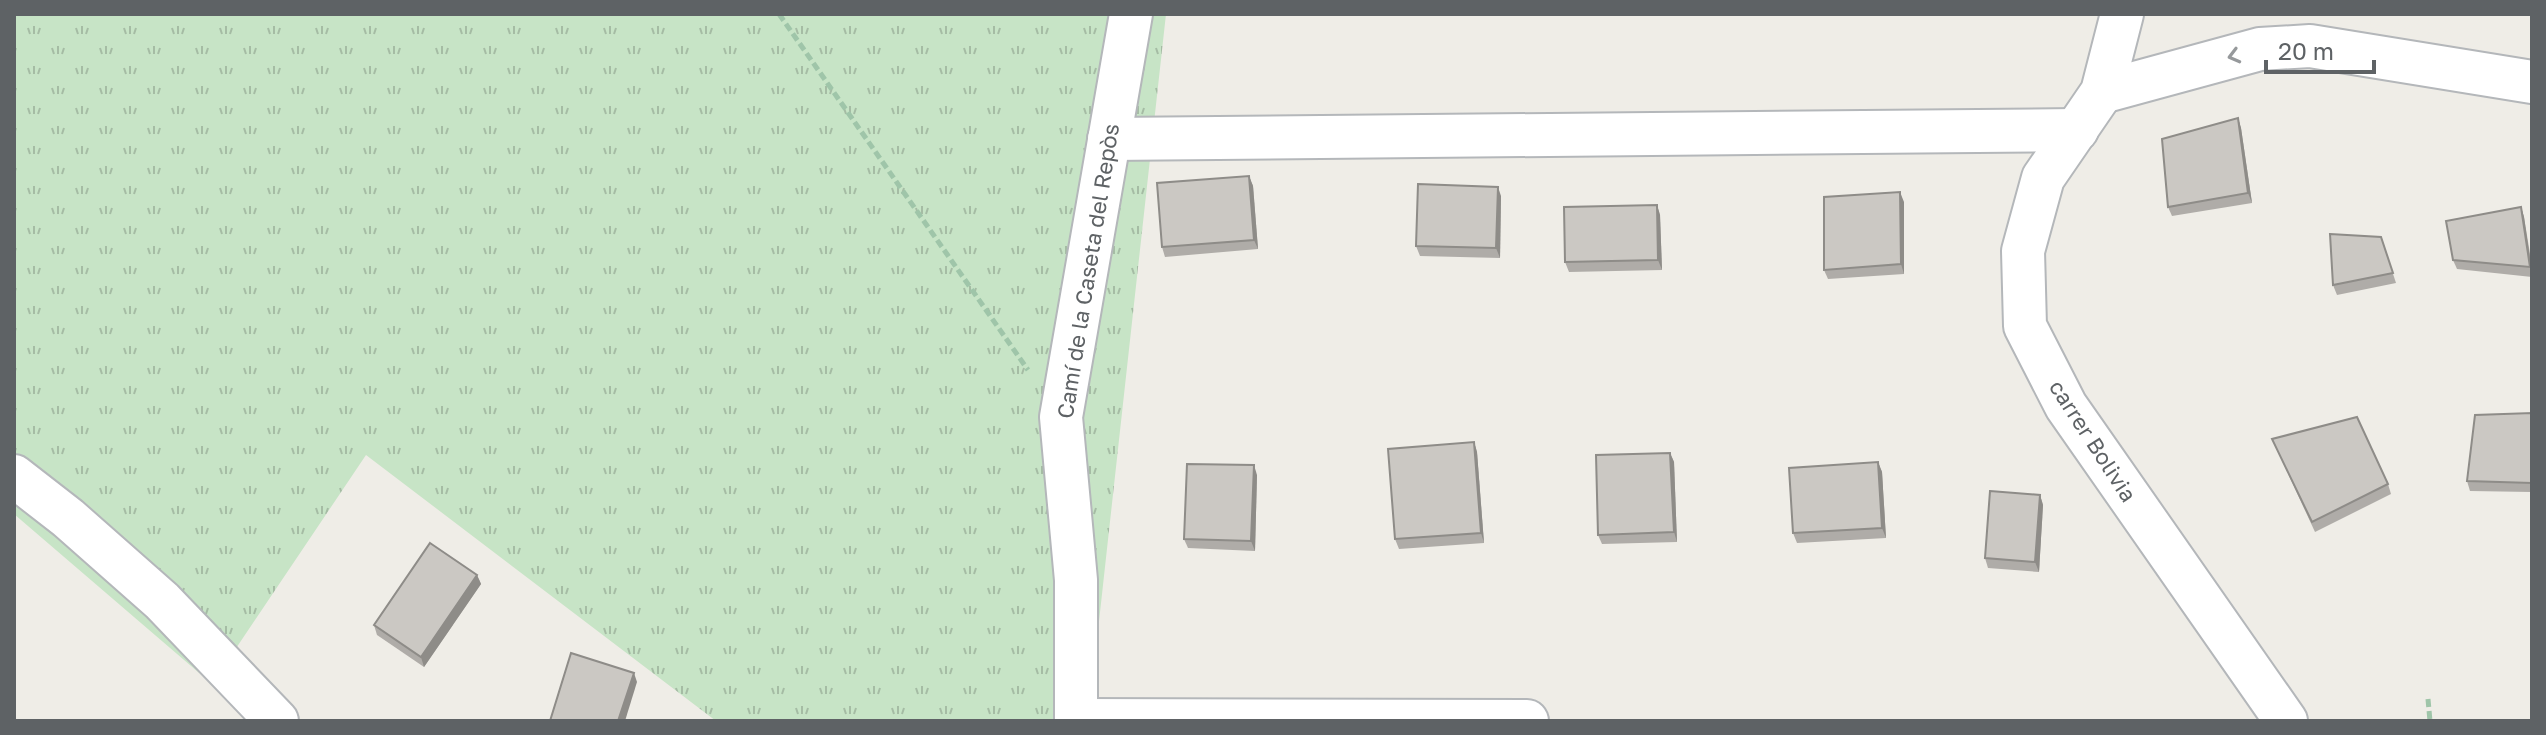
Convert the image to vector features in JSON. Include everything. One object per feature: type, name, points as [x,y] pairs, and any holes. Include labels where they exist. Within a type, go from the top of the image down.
[{"type":"street","name":"Camí de la Caseta del Repòs","points":[[1076,720],[1076,580],[1061,417],[1131,14]]},
{"type":"street","name":"carrer Bolivia","points":[[2122,14],[2102,92],[2043,178],[2023,251],[2025,326],[2066,406],[2286,721]]},
{"type":"street","points":[[2102,92],[2260,49],[2310,46],[2532,82]]},
{"type":"street","points":[[1109,139],[2077,130]]},
{"type":"street","points":[[14,476],[68,518],[162,601],[277,721]]},
{"type":"street","points":[[1076,720],[1527,721]]},
{"type":"path","points":[[779,14],[1061,417]]},
{"type":"path","points":[[2428,699],[2430,721]]},
{"type":"green space","points":[[14,14],[1166,14],[1088,721],[716,721],[366,455],[212,684],[14,514]]},
{"type":"building","points":[[2238,118],[2248,193],[2168,207],[2162,139]]},
{"type":"building","points":[[1249,176],[1254,240],[1162,247],[1157,183]]},
{"type":"building","points":[[1418,184],[1498,187],[1496,248],[1416,246]]},
{"type":"building","points":[[1900,192],[1901,264],[1824,270],[1824,197]]},
{"type":"building","points":[[1657,205],[1658,260],[1565,262],[1564,207]]},
{"type":"building","points":[[2521,207],[2530,267],[2453,260],[2446,221]]},
{"type":"building","points":[[2330,234],[2381,237],[2393,273],[2333,285]]},
{"type":"building","points":[[2532,413],[2532,483],[2467,481],[2475,415]]},
{"type":"building","points":[[2357,417],[2388,484],[2312,522],[2272,439]]},
{"type":"building","points":[[1474,442],[1481,533],[1395,539],[1388,449]]},
{"type":"building","points":[[1670,453],[1674,532],[1598,535],[1596,455]]},
{"type":"building","points":[[1878,462],[1882,528],[1793,533],[1789,468]]},
{"type":"building","points":[[1187,464],[1254,465],[1251,541],[1184,539]]},
{"type":"building","points":[[1990,491],[2040,495],[2035,562],[1985,558]]},
{"type":"building","points":[[430,543],[477,575],[421,657],[374,625]]},
{"type":"building","points":[[571,653],[634,673],[618,721],[550,721]]}]
